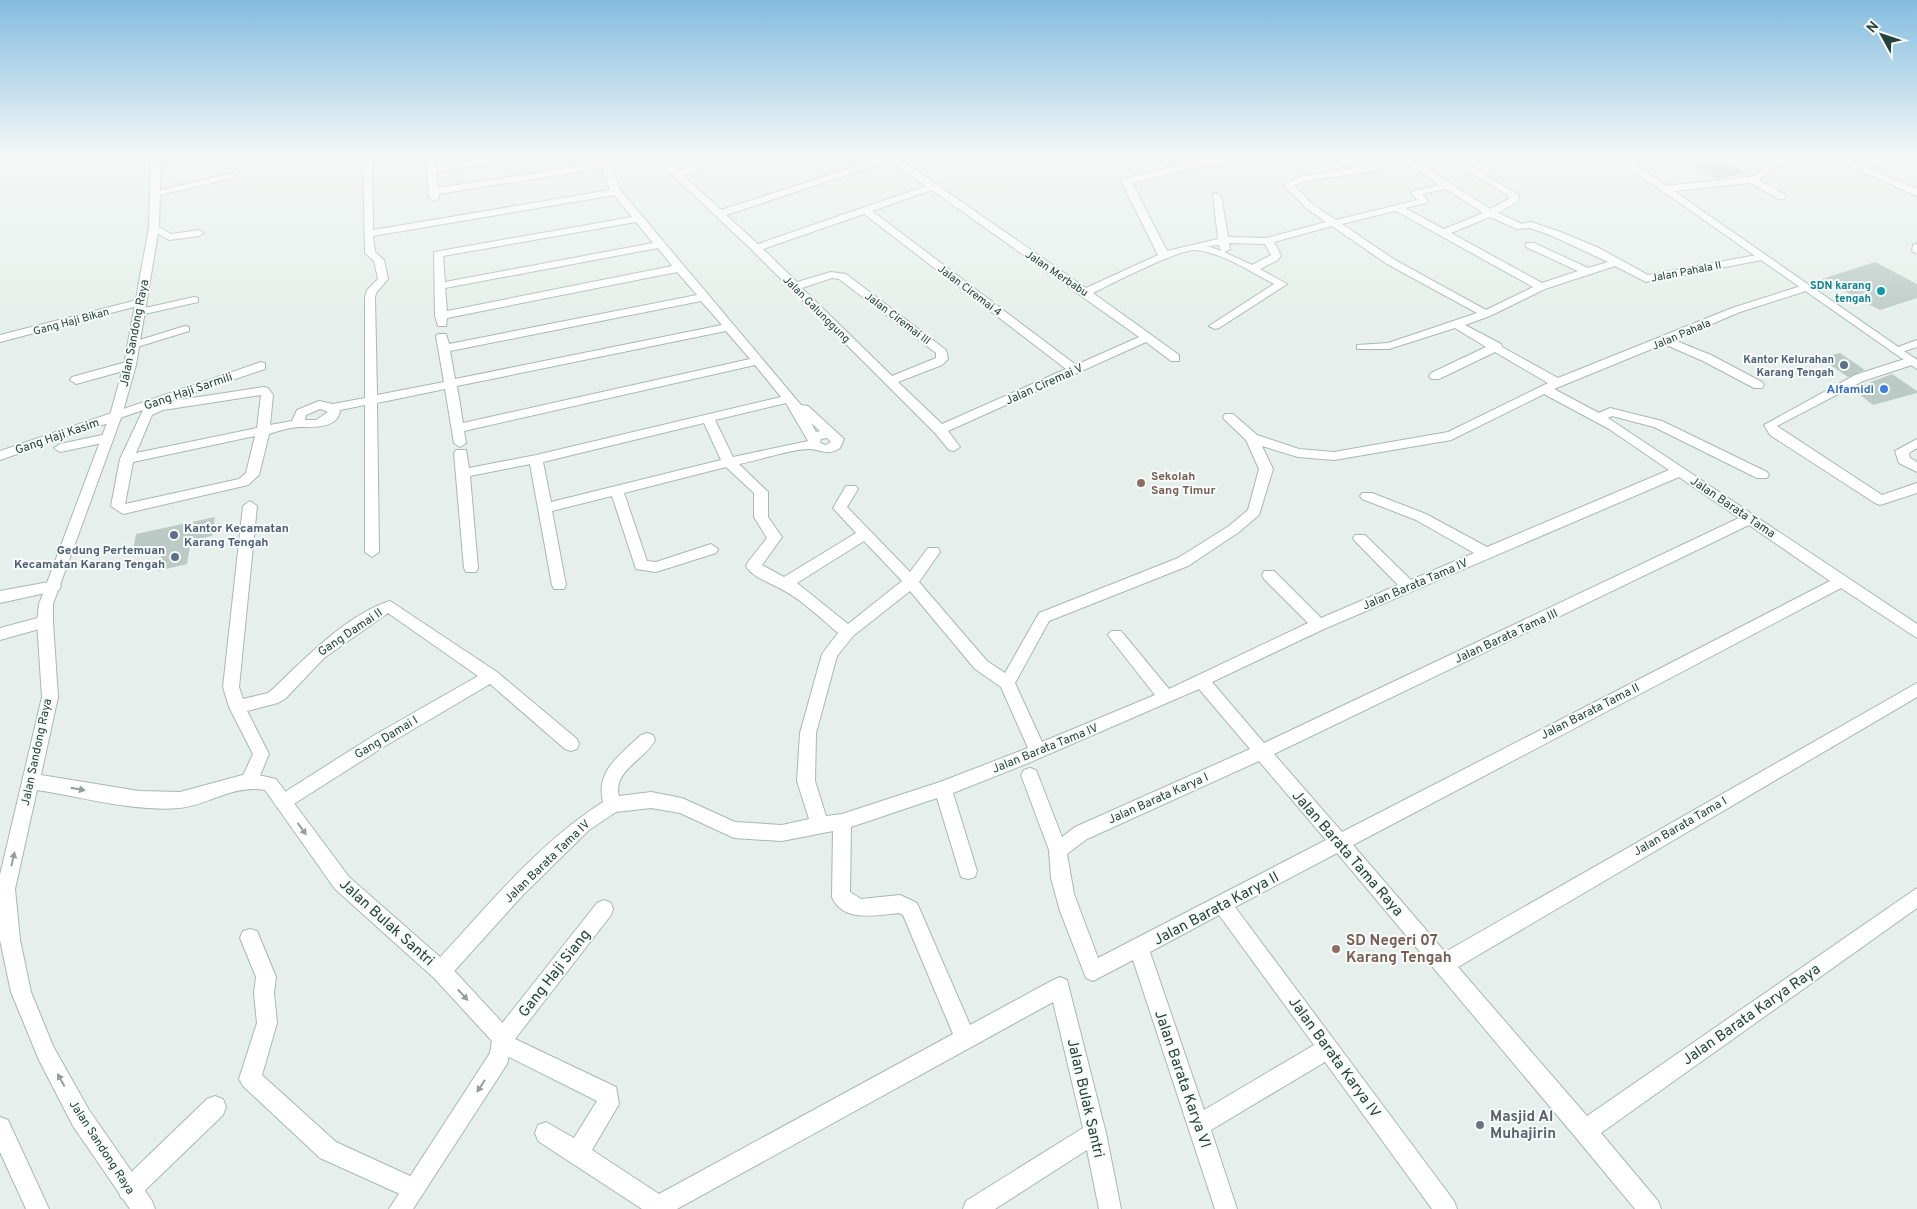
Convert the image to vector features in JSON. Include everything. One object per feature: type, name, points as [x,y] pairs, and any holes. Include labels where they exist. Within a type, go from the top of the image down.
[{"type":"street","name":"Jalan Sandong Raya","points":[[144,1209],[129,1190],[72,1102],[46,1053],[21,992],[10,940],[6,889],[50,697],[45,622],[46,604],[115,417],[130,365],[154,227],[154,211]]},
{"type":"street","points":[[368,211],[370,253],[379,260],[383,279],[371,292],[370,297],[372,552]]},
{"type":"street","points":[[368,234],[501,211]]},
{"type":"street","points":[[633,211],[759,361],[792,403],[814,442]]},
{"type":"street","name":"Jalan Galunggung","points":[[717,211],[940,430],[954,447]]},
{"type":"street","points":[[756,248],[861,211]]},
{"type":"street","name":"Jalan Ciremai 4","points":[[867,211],[1075,370]]},
{"type":"street","name":"Jalan Merbabu","points":[[968,211],[1085,292],[1175,358]]},
{"type":"street","points":[[1141,211],[1164,256]]},
{"type":"street","points":[[1219,211],[1226,256]]},
{"type":"street","points":[[1317,211],[1408,272],[1486,314]]},
{"type":"street","points":[[1085,292],[1164,256],[1224,241],[1268,241],[1333,222],[1387,211]]},
{"type":"street","points":[[1403,211],[1541,287]]},
{"type":"street","points":[[1443,233],[1493,211]]},
{"type":"street","points":[[1696,211],[1914,363]]},
{"type":"street","name":"Jalan Pahala II","points":[[1490,213],[1521,228],[1531,226],[1554,233],[1595,250],[1614,263],[1646,279],[1762,257]]},
{"type":"street","points":[[471,568],[464,473],[443,331],[438,250],[639,219]]},
{"type":"street","points":[[154,227],[168,236],[199,233]]},
{"type":"street","points":[[1253,268],[1274,258],[1276,255],[1268,241]]},
{"type":"street","points":[[441,286],[659,244]]},
{"type":"street","points":[[1530,245],[1585,271]]},
{"type":"street","points":[[1199,247],[1226,256],[1282,283],[1282,286],[1215,326]]},
{"type":"street","points":[[1361,347],[1389,346],[1486,314],[1541,287],[1614,263]]},
{"type":"street","points":[[443,331],[679,268]]},
{"type":"street","name":"Jalan Ciremai III","points":[[794,287],[831,275],[842,276],[942,352],[942,359],[938,362],[890,381]]},
{"type":"street","name":"Jalan Pahala","points":[[1252,438],[1298,452],[1334,456],[1451,436],[1557,383],[1736,310],[1805,288]]},
{"type":"street","points":[[443,331],[705,297]]},
{"type":"street","name":"Gang Haji Bikan","points":[[0,339],[140,307],[194,300]]},
{"type":"street","points":[[1458,323],[1462,328],[1497,346],[1557,383]]},
{"type":"street","points":[[300,423],[298,419],[301,413],[319,405],[333,408],[730,327]]},
{"type":"street","points":[[134,344],[185,329]]},
{"type":"street","name":"Jalan Ciremai V","points":[[940,430],[1148,337]]},
{"type":"street","points":[[1665,340],[1707,358],[1758,385]]},
{"type":"street","points":[[1896,350],[1917,343]]},
{"type":"street","points":[[1436,376],[1497,346]]},
{"type":"street","points":[[458,428],[759,361]]},
{"type":"street","points":[[1914,363],[1859,378],[1770,426],[1775,432],[1880,500],[1917,488]]},
{"type":"street","points":[[76,380],[130,365]]},
{"type":"street","name":"Gang Haji Sarmili","points":[[115,417],[261,366]]},
{"type":"street","name":"Jalan Barata Tama","points":[[1544,390],[1599,418],[1917,632]]},
{"type":"street","points":[[264,391],[267,395],[263,431],[252,475],[243,482],[123,509],[118,506],[127,459],[147,413],[160,407],[264,391]]},
{"type":"street","points":[[464,473],[536,459],[708,418],[792,403],[804,409],[829,434],[817,436],[814,442]]},
{"type":"street","points":[[127,459],[300,423],[308,426],[319,424],[328,420],[334,414],[333,408]]},
{"type":"street","points":[[1599,418],[1610,412],[1658,424],[1762,475]]},
{"type":"street","name":"Gang Haji Kasim","points":[[0,456],[115,417]]},
{"type":"street","points":[[1007,683],[1044,617],[1183,562],[1234,529],[1254,512],[1266,469],[1252,438],[1229,417]]},
{"type":"street","points":[[708,418],[729,462],[761,492],[758,508],[766,529],[775,537],[753,566],[766,576],[792,587],[848,632]]},
{"type":"street","points":[[60,448],[107,438]]},
{"type":"street","points":[[546,508],[814,442]]},
{"type":"street","points":[[1917,443],[1902,451],[1904,460],[1917,468]]},
{"type":"street","points":[[536,459],[559,584]]},
{"type":"street","name":"Jalan Barata Tama IV","points":[[441,971],[514,891],[583,824],[613,805],[651,800],[682,806],[734,830],[782,833],[820,824],[842,822],[943,789],[1038,751],[1166,697],[1319,625],[1680,471]]},
{"type":"street","points":[[851,489],[840,508],[911,582],[981,665],[1007,683],[1038,751]]},
{"type":"street","points":[[617,491],[641,565],[656,567],[711,549]]},
{"type":"street","points":[[1367,496],[1421,517],[1486,554]]},
{"type":"street","points":[[30,781],[139,799],[180,800],[250,780],[261,754],[237,707],[231,687],[250,506]]},
{"type":"street","name":"Jalan Barata Tama III","points":[[1261,752],[1737,526],[1750,518]]},
{"type":"street","points":[[792,587],[789,581],[793,577],[865,534]]},
{"type":"street","points":[[1360,538],[1409,587]]},
{"type":"street","points":[[820,824],[806,781],[808,733],[830,654],[848,632],[911,582],[933,552]]},
{"type":"street","points":[[1269,575],[1319,625]]},
{"type":"street","name":"Jalan Barata Tama II","points":[[1338,842],[1842,581]]},
{"type":"street","points":[[0,597],[54,586]]},
{"type":"street","name":"Gang Damai II","points":[[237,707],[272,698],[280,693],[318,654],[380,610],[390,608],[491,676]]},
{"type":"street","points":[[0,634],[45,622]]},
{"type":"street","points":[[1116,635],[1166,697]]},
{"type":"street","points":[[491,676],[571,744]]},
{"type":"street","name":"Gang Damai I","points":[[282,802],[379,741],[491,676]]},
{"type":"street","name":"Jalan Barata Tama Raya","points":[[1201,680],[1650,1209]]},
{"type":"street","name":"Jalan Barata Tama I","points":[[1444,964],[1917,689]]},
{"type":"street","points":[[613,805],[609,790],[616,770],[647,740]]},
{"type":"street","name":"Jalan Barata Karya I","points":[[1058,850],[1081,833],[1261,752]]},
{"type":"street","points":[[1030,775],[1058,850]]},
{"type":"street","name":"Jalan Bulak Santri","points":[[250,780],[270,784],[342,883],[441,971],[503,1041]]},
{"type":"street","points":[[943,789],[968,871]]},
{"type":"street","points":[[546,1133],[657,1208],[966,1039],[910,909],[900,904],[859,908],[841,897],[842,822]]},
{"type":"street","name":"Jalan Barata Karya II","points":[[1058,850],[1057,861],[1061,877],[1093,971],[1223,905],[1338,842]]},
{"type":"street","name":"Jalan Barata Karya Raya","points":[[1585,1131],[1917,897]]},
{"type":"street","name":"Jalan Barata Karya IV","points":[[1223,905],[1446,1209]]},
{"type":"street","name":"Gang Haji Siang","points":[[503,1041],[604,909]]},
{"type":"street","points":[[250,938],[266,977],[264,993],[267,1024],[250,1079],[328,1150],[414,1189]]},
{"type":"street","name":"Jalan Barata Karya VI","points":[[1139,949],[1226,1209]]},
{"type":"street","name":"Jalan Bulak Santri","points":[[966,1039],[1060,987],[1095,1133],[1110,1209]]},
{"type":"street","points":[[400,1209],[500,1057],[503,1041],[608,1095],[608,1104],[577,1153]]},
{"type":"street","points":[[1199,1125],[1328,1048]]},
{"type":"street","points":[[129,1190],[215,1107]]},
{"type":"street","points":[[0,1128],[38,1209]]},
{"type":"street","points":[[974,1209],[1095,1133]]},
{"type":"building","name":"SDN karang tengah","points":[[1875,262],[1917,284],[1917,298],[1880,310],[1822,279]]},
{"type":"building","name":"Kantor Kelurahan Karang Tengah","points":[[1840,353],[1865,370],[1848,377],[1820,358]]},
{"type":"building","name":"Alfamidi","points":[[1892,374],[1917,391],[1917,393],[1873,405],[1853,389]]},
{"type":"building","name":"Kantor Kecamatan Karang Tengah","points":[[215,517],[212,536],[191,541],[187,564],[158,571],[163,548],[132,555],[136,534]]},
{"type":"place","name":"SDN karang tengah","points":[[1881,291]]},
{"type":"place","name":"Kantor Kelurahan Karang Tengah","points":[[1844,365]]},
{"type":"place","name":"Alfamidi","points":[[1884,389]]},
{"type":"place","name":"Sekolah Sang Timur","points":[[1141,483]]},
{"type":"place","name":"Kantor Kecamatan Karang Tengah","points":[[174,535]]},
{"type":"place","name":"Gedung Pertemuan Kecamatan Karang Tengah","points":[[175,557]]},
{"type":"place","name":"SD Negeri 07 Karang Tengah","points":[[1336,949]]},
{"type":"place","name":"Masjid Al Muhajirin","points":[[1480,1125]]}]
